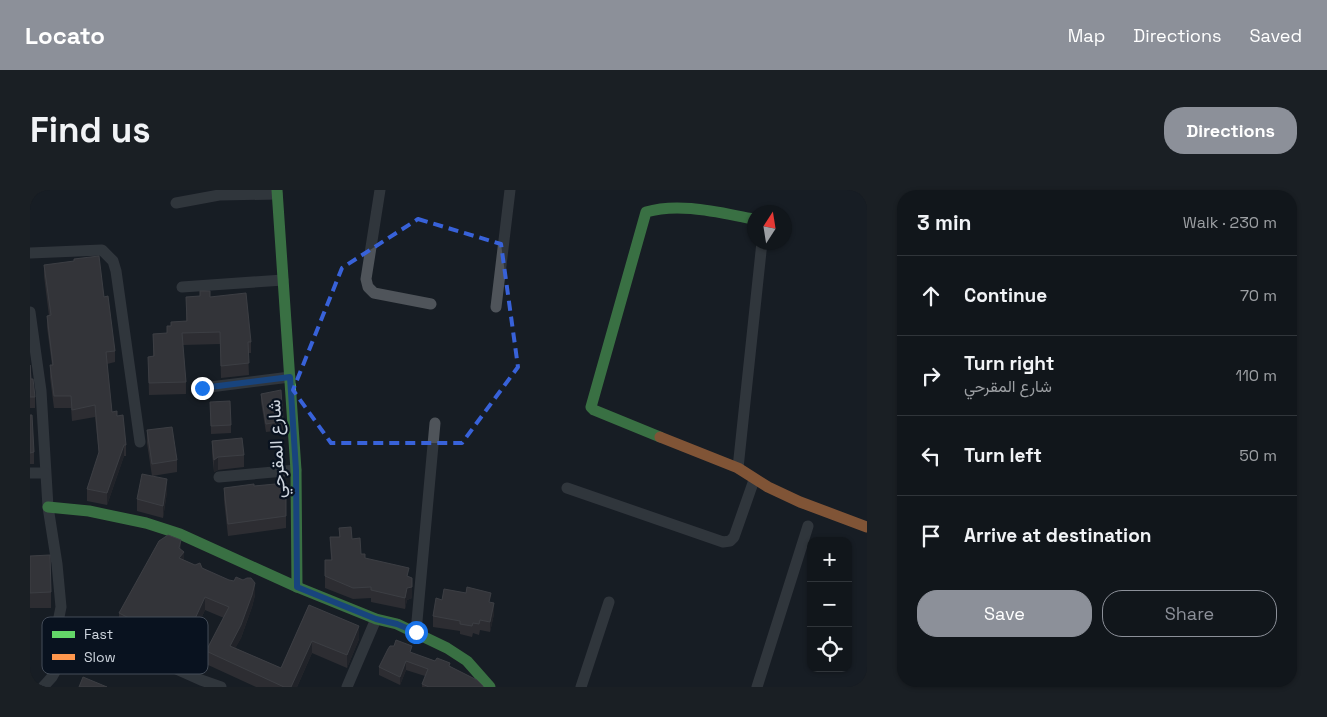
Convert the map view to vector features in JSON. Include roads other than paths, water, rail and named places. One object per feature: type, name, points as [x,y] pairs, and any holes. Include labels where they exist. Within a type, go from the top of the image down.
[{"type":"street","points":[[380,190],[366,279],[368,287],[374,293],[431,304]]},
{"type":"street","points":[[496,307],[510,190]]},
{"type":"street","points":[[176,203],[219,195],[277,192]]},
{"type":"street","name":"شارع المقرحي","points":[[277,192],[296,470],[297,587]]},
{"type":"street","points":[[747,218],[698,210],[672,209],[650,210],[646,212],[592,407],[594,410],[738,468],[754,480],[807,506],[867,527]]},
{"type":"street","points":[[30,253],[102,250],[113,261],[140,442]]},
{"type":"street","points":[[738,468],[761,250]]},
{"type":"street","points":[[182,286],[283,280]]},
{"type":"street","points":[[30,312],[42,391],[45,473],[57,564],[61,607],[59,617]]},
{"type":"street","points":[[202,388],[290,377]]},
{"type":"street","points":[[416,632],[435,423]]},
{"type":"street","points":[[219,477],[296,470]]},
{"type":"street","points":[[30,473],[45,473]]},
{"type":"street","points":[[567,488],[723,542],[730,541],[734,537],[754,480]]},
{"type":"street","points":[[48,507],[89,511],[146,523],[180,534],[297,587],[376,619],[397,624],[416,632],[467,661],[490,687]]},
{"type":"street","points":[[757,687],[808,526]]},
{"type":"street","points":[[581,687],[610,602]]},
{"type":"street","points":[[347,687],[376,619]]},
{"type":"street","points":[[43,687],[53,674]]},
{"type":"street","points":[[188,674],[221,687]]}]
